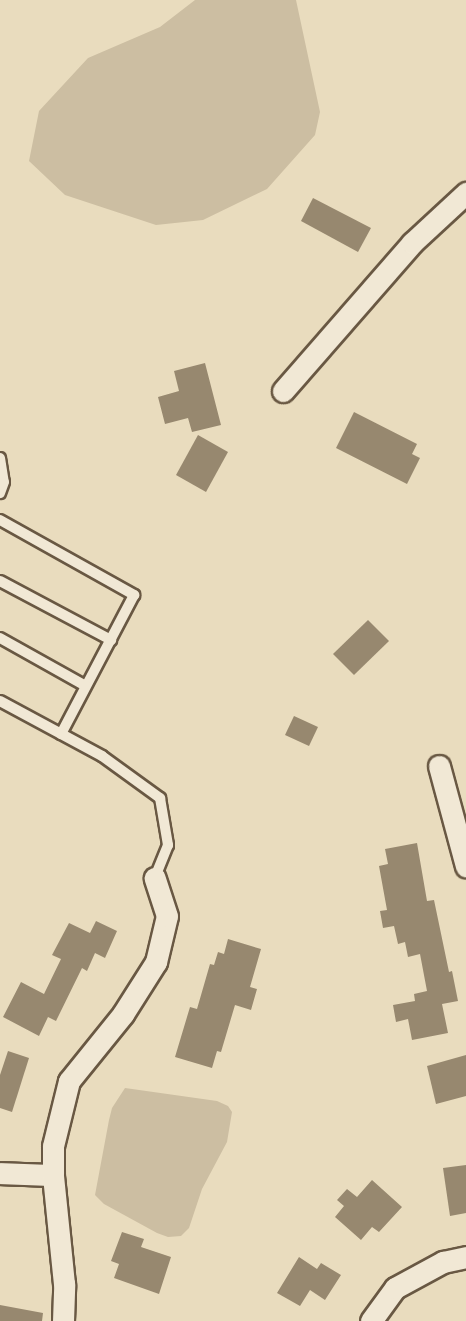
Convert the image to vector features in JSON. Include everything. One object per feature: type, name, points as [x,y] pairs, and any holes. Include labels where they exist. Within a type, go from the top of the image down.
[{"type":"street","points":[[283,391],[412,243],[466,194]]},
{"type":"street","points":[[439,766],[466,866]]},
{"type":"street","points":[[63,1321],[64,1284],[53,1175],[53,1146],[69,1081],[123,1014],[156,962],[167,916],[156,878]]},
{"type":"street","points":[[0,1173],[53,1175]]},
{"type":"street","points":[[371,1321],[395,1288],[443,1262],[466,1257]]},
{"type":"lane","points":[[0,458],[4,482],[0,493]]},
{"type":"lane","points":[[0,520],[134,595],[61,734]]},
{"type":"lane","points":[[0,581],[111,640]]},
{"type":"lane","points":[[0,638],[86,686]]},
{"type":"lane","points":[[0,701],[102,756],[160,798],[168,845],[156,878]]},
{"type":"shaded area","points":[[195,0],[296,0],[320,112],[315,135],[267,189],[203,220],[156,225],[65,195],[29,161],[39,111],[88,58],[160,27]]},
{"type":"shaded area","points":[[125,1088],[217,1101],[228,1106],[232,1112],[227,1142],[202,1189],[189,1228],[181,1236],[168,1237],[157,1233],[104,1204],[95,1195],[112,1108]]},
{"type":"building","points":[[313,198],[371,228],[358,252],[301,221]]},
{"type":"building","points":[[205,363],[221,425],[192,432],[188,418],[165,424],[158,397],[179,391],[174,371]]},
{"type":"building","points":[[354,412],[417,444],[412,454],[420,458],[407,484],[336,448]]},
{"type":"building","points":[[198,435],[228,452],[206,492],[176,475]]},
{"type":"building","points":[[368,620],[389,641],[354,675],[333,654]]},
{"type":"building","points":[[294,716],[318,727],[309,746],[285,735]]},
{"type":"building","points":[[417,843],[427,901],[434,900],[449,972],[452,971],[458,1001],[442,1004],[448,1033],[412,1040],[408,1019],[396,1022],[393,1005],[415,1001],[414,994],[427,991],[420,954],[408,957],[405,942],[398,944],[394,926],[383,928],[380,911],[387,910],[379,866],[388,864],[385,849]]},
{"type":"building","points":[[96,921],[117,931],[105,958],[95,953],[87,971],[82,968],[56,1021],[48,1017],[39,1036],[3,1017],[21,982],[44,994],[61,959],[52,955],[69,923],[90,933]]},
{"type":"building","points":[[228,939],[261,949],[250,987],[257,989],[251,1010],[235,1005],[221,1052],[217,1051],[212,1068],[175,1057],[190,1007],[197,1009],[210,964],[214,965],[218,952],[224,954]]},
{"type":"building","points":[[8,1051],[29,1058],[12,1112],[0,1108],[0,1075]]},
{"type":"building","points":[[466,1055],[466,1096],[436,1104],[427,1066]]},
{"type":"building","points":[[466,1165],[466,1213],[450,1216],[443,1168]]},
{"type":"building","points":[[372,1180],[402,1207],[379,1232],[372,1227],[361,1240],[335,1217],[344,1206],[337,1200],[347,1189],[357,1197]]},
{"type":"building","points":[[122,1232],[144,1239],[141,1247],[171,1257],[159,1294],[114,1278],[119,1264],[111,1261]]},
{"type":"building","points":[[299,1257],[317,1269],[321,1263],[341,1275],[325,1300],[310,1290],[300,1306],[277,1293]]},
{"type":"building","points":[[0,1305],[43,1313],[42,1321],[0,1321]]}]
